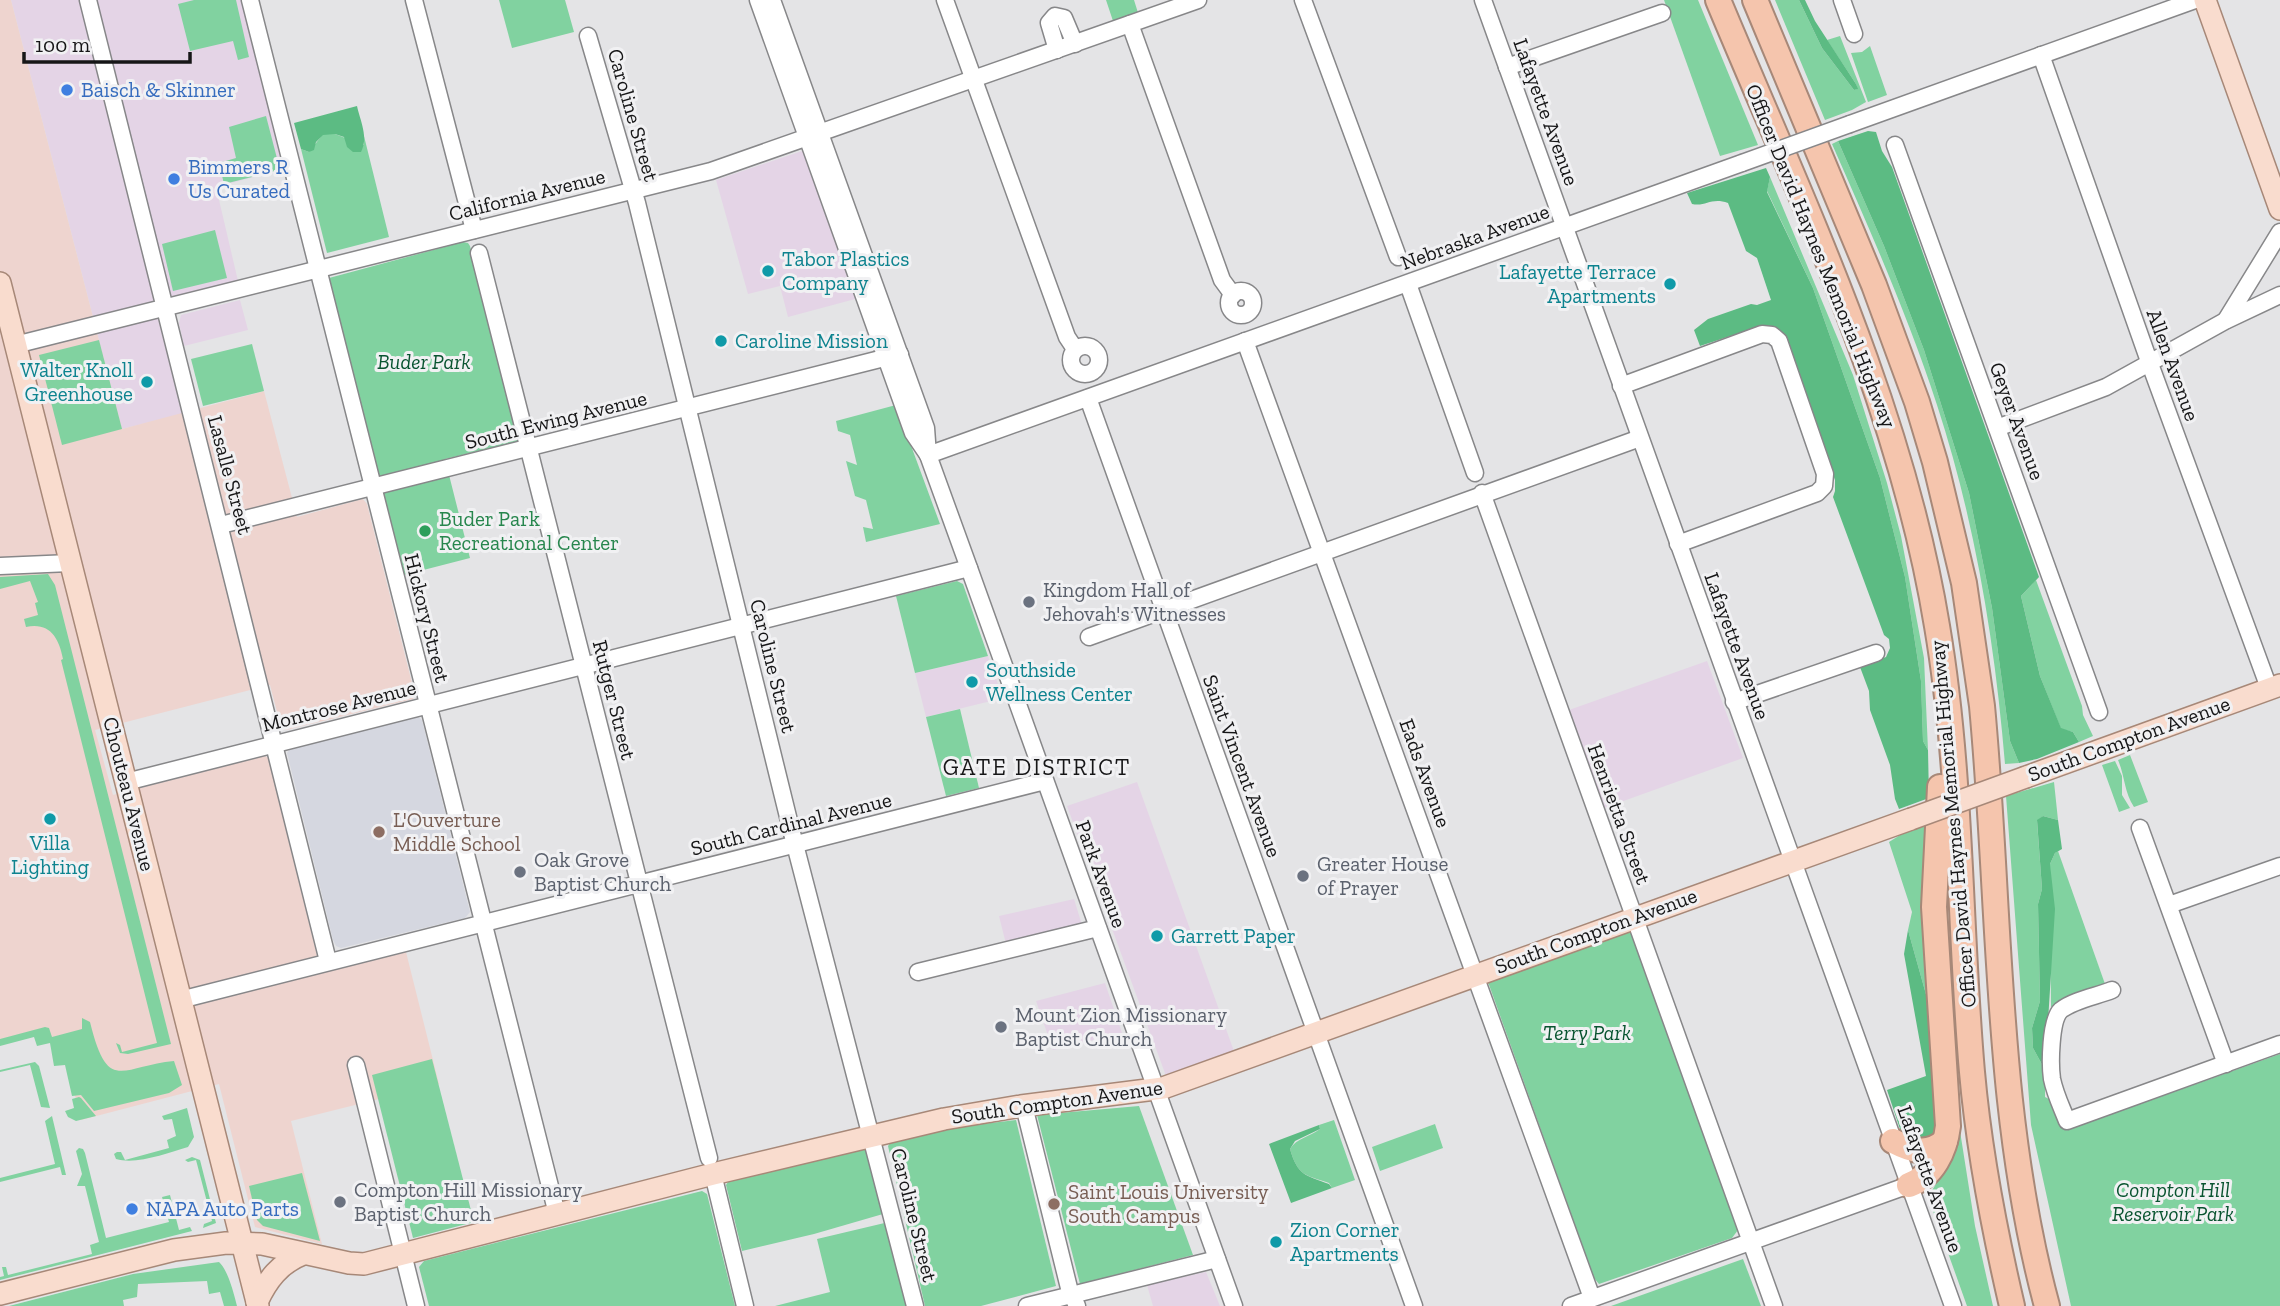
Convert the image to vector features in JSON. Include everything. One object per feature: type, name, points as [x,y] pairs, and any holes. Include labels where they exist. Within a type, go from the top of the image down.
[{"type":"highway","name":"Officer David Haynes Memorial Highway","points":[[1718,0],[1852,324],[1885,414],[1926,567],[1949,714],[1978,1131],[1999,1251],[2012,1306]]},
{"type":"highway","name":"Officer David Haynes Memorial Highway","points":[[1755,0],[1896,343],[1925,426],[1951,522],[1975,644],[1982,706],[2011,1115],[2031,1236],[2047,1306]]},
{"type":"highway","points":[[1909,1185],[1922,1179],[1931,1170],[1945,1141],[1947,1108],[1934,883],[1943,750],[1949,714]]},
{"type":"highway","points":[[1893,1140],[1908,1149],[1922,1152],[1945,1141]]},
{"type":"main road","points":[[2205,0],[2280,209]]},
{"type":"main road","name":"Chouteau Avenue","points":[[0,283],[258,1304]]},
{"type":"main road","name":"South Compton Avenue","points":[[0,1294],[173,1250],[208,1244],[262,1244],[357,1264],[403,1254],[711,1166],[1024,1105],[1157,1090],[2275,687]]},
{"type":"main road","points":[[258,1304],[274,1273],[303,1254]]},
{"type":"street","name":"Lasalle Street","points":[[88,0],[328,961]]},
{"type":"street","name":"Hickory Street","points":[[250,0],[555,1206]]},
{"type":"street","points":[[414,0],[474,230]]},
{"type":"street","name":"Park Avenue","points":[[758,0],[814,136],[894,356],[914,433],[928,456],[1234,1306]]},
{"type":"street","name":"Park Avenue","points":[[772,0],[814,136]]},
{"type":"street","points":[[945,0],[1067,337],[1075,349]]},
{"type":"street","name":"California Avenue","points":[[15,345],[711,171],[1198,0]]},
{"type":"street","points":[[1303,0],[1398,257]]},
{"type":"street","name":"Lafayette Avenue","points":[[1483,0],[1953,1306]]},
{"type":"street","points":[[1842,0],[1854,34]]},
{"type":"street","name":"Nebraska Avenue","points":[[928,456],[2195,0]]},
{"type":"street","points":[[1507,67],[1662,13]]},
{"type":"street","points":[[1057,50],[1049,27],[1055,16],[1064,18],[1075,44]]},
{"type":"street","points":[[1130,24],[1222,280],[1233,295]]},
{"type":"street","name":"Caroline Street","points":[[588,36],[633,190],[795,844],[915,1306]]},
{"type":"street","name":"Allen Avenue","points":[[2041,55],[2150,364],[2275,687]]},
{"type":"street","name":"Geyer Avenue","points":[[1895,145],[2099,712]]},
{"type":"street","points":[[2225,321],[2280,232]]},
{"type":"street","name":"Rutger Street","points":[[479,253],[746,1306]]},
{"type":"street","points":[[1408,284],[1475,473]]},
{"type":"street","points":[[1997,428],[2077,400],[2150,364],[2225,321],[2280,295]]},
{"type":"street","points":[[1621,386],[1762,334],[1772,335],[1779,341],[1825,474],[1824,486],[1817,492],[1678,544]]},
{"type":"street","name":"Eads Avenue","points":[[1245,341],[1592,1298]]},
{"type":"street","name":"South Ewing Avenue","points":[[221,525],[894,356]]},
{"type":"street","name":"Saint Vincent Avenue","points":[[1088,398],[1414,1306]]},
{"type":"street","points":[[1089,637],[1640,438]]},
{"type":"street","name":"Henrietta Street","points":[[1482,493],[1774,1306]]},
{"type":"street","points":[[0,566],[70,563]]},
{"type":"street","name":"Montrose Avenue","points":[[126,782],[969,568]]},
{"type":"street","points":[[1734,702],[1876,653]]},
{"type":"street","name":"South Cardinal Avenue","points":[[180,1000],[1045,781]]},
{"type":"street","points":[[2140,828],[2226,1064]]},
{"type":"street","points":[[2169,905],[2280,866]]},
{"type":"street","points":[[918,972],[1098,928]]},
{"type":"street","points":[[2112,990],[2066,1007],[2054,1022],[2051,1065],[2053,1080],[2067,1121],[2280,1044]]},
{"type":"street","points":[[356,1065],[416,1306]]},
{"type":"street","points":[[1024,1105],[1069,1287],[1075,1301]]},
{"type":"street","points":[[1571,1306],[1909,1185]]},
{"type":"street","points":[[1027,1306],[1075,1301],[1217,1259]]},
{"type":"shaded area","points":[[0,0],[11,0],[122,429],[264,391],[297,517],[363,499],[367,504],[415,695],[413,699],[286,730],[280,723],[270,685],[95,730],[113,795],[265,756],[269,758],[321,972],[406,952],[439,1084],[291,1121],[322,1244],[255,1227],[219,1084],[81,1120],[66,1060],[56,1062],[48,1029],[0,1041]]},
{"type":"shaded area","points":[[11,0],[242,0],[284,169],[216,187],[238,281],[155,302],[182,414],[122,429]]},
{"type":"shaded area","points":[[802,151],[806,154],[859,298],[788,317],[780,286],[748,294],[716,180]]},
{"type":"shaded area","points":[[240,300],[248,330],[184,346],[179,323],[181,315]]},
{"type":"shaded area","points":[[988,656],[1003,698],[926,717],[915,673]]},
{"type":"shaded area","points":[[1707,661],[1743,758],[1604,808],[1569,710]]},
{"type":"shaded area","name":"L'Ouverture Middle School","points":[[418,717],[422,720],[470,912],[465,918],[341,948],[336,946],[333,940],[287,753],[290,749]]},
{"type":"shaded area","points":[[1137,782],[1235,1054],[1166,1076],[1067,806]]},
{"type":"shaded area","points":[[1074,899],[1082,925],[1006,944],[999,916]]},
{"type":"shaded area","points":[[1105,983],[1122,1033],[1053,1050],[1036,1001]]},
{"type":"shaded area","points":[[1206,1272],[1220,1306],[1153,1306],[1147,1285]]},
{"type":"green space","points":[[194,0],[236,0],[249,57],[238,60],[233,41],[190,51],[178,4]]},
{"type":"green space","points":[[499,0],[565,0],[574,32],[512,48]]},
{"type":"green space","points":[[1106,0],[1134,0],[1139,16],[1113,21]]},
{"type":"green space","points":[[1664,0],[1698,0],[1758,145],[1720,156]]},
{"type":"green space","points":[[1775,0],[1799,0],[1822,48],[1854,90],[1857,89],[1856,84],[1827,40],[1840,36],[1866,102],[1825,120]]},
{"type":"green space","points":[[1799,0],[1805,0],[1815,21],[1858,89],[1854,90],[1822,48]]},
{"type":"green space","points":[[1870,46],[1887,95],[1868,102],[1851,53],[1862,52]]},
{"type":"green space","points":[[357,106],[364,135],[361,152],[353,152],[347,147],[344,137],[335,134],[323,135],[316,142],[314,150],[309,152],[301,149],[294,123]]},
{"type":"green space","points":[[266,116],[280,170],[224,184],[219,163],[236,158],[229,127]]},
{"type":"green space","points":[[1868,131],[1876,132],[1882,151],[1892,167],[2039,577],[2021,596],[2040,676],[2061,728],[2073,732],[2079,742],[2037,759],[2019,763],[2010,741],[1992,608],[1969,493],[1924,350],[1884,246],[1838,141]]},
{"type":"green space","points":[[323,134],[335,134],[364,145],[364,136],[389,237],[327,253],[301,149],[309,152]]},
{"type":"green space","points":[[1838,141],[1884,246],[1924,350],[1969,493],[1992,608],[2010,741],[2019,763],[2005,764],[1996,673],[1982,583],[1950,449],[1926,372],[1901,306],[1832,144]]},
{"type":"green space","points":[[1766,168],[1770,177],[1767,192],[1813,288],[1880,478],[1905,577],[1921,681],[1923,741],[1928,750],[1929,798],[1899,809],[1890,765],[1870,710],[1869,691],[1860,667],[1886,657],[1890,648],[1889,639],[1884,635],[1833,497],[1835,480],[1785,340],[1772,328],[1761,326],[1700,346],[1694,330],[1708,319],[1771,300],[1757,258],[1746,251],[1728,203],[1717,201],[1692,204],[1687,193]]},
{"type":"green space","points":[[1770,177],[1853,375],[1887,483],[1901,536],[1924,658],[1928,750],[1923,741],[1921,681],[1905,577],[1880,478],[1813,288],[1767,191]]},
{"type":"green space","points":[[215,230],[227,278],[173,291],[162,244]]},
{"type":"green space","name":"Buder Park","points":[[463,242],[470,246],[518,439],[516,442],[445,459],[470,558],[404,575],[329,278]]},
{"type":"green space","points":[[99,340],[122,429],[62,445],[39,355]]},
{"type":"green space","points":[[252,344],[264,391],[203,406],[191,359]]},
{"type":"green space","points":[[896,405],[940,524],[866,542],[863,527],[873,529],[866,500],[855,496],[846,461],[857,465],[850,435],[838,431],[836,421]]},
{"type":"green space","points":[[48,574],[55,585],[171,1044],[128,1054],[120,1053],[116,1043],[120,1045],[122,1052],[157,1043],[61,660],[61,651],[56,638],[47,629],[26,627],[24,619],[38,615],[35,603],[38,602],[30,581],[0,589],[0,577]]},
{"type":"green space","points":[[2036,580],[2083,715],[2093,736],[2079,742],[2073,732],[2061,729],[2040,676],[2021,596]]},
{"type":"green space","points":[[957,581],[963,584],[988,656],[915,673],[896,596]]},
{"type":"green space","points":[[960,709],[979,788],[946,796],[926,717]]},
{"type":"green space","points":[[2130,755],[2148,802],[2134,807],[2128,796],[2118,760]]},
{"type":"green space","points":[[2115,761],[2122,776],[2122,795],[2130,808],[2119,812],[2102,765]]},
{"type":"green space","name":"Compton Hill Reservoir Park","points":[[2054,782],[2058,820],[2043,816],[2037,821],[2042,889],[2038,904],[2040,1001],[2032,1028],[2033,1048],[2045,1070],[2045,1097],[2049,1099],[2058,1122],[2067,1130],[2280,1054],[2280,1306],[2071,1306],[2031,1125],[2006,796]]},
{"type":"green space","points":[[2043,816],[2058,820],[2062,849],[2055,853],[2050,864],[2055,909],[2045,1070],[2033,1048],[2032,1028],[2040,1001],[2038,904],[2042,889],[2037,820]]},
{"type":"green space","points":[[1932,823],[1937,1009],[1927,998],[1908,930],[1912,912],[1889,842],[1905,832]]},
{"type":"green space","points":[[2058,851],[2105,984],[2051,1007],[2050,864]]},
{"type":"green space","name":"Terry Park","points":[[1630,930],[1738,1230],[1732,1238],[1599,1284],[1594,1278],[1488,982]]},
{"type":"green space","points":[[1908,930],[1927,998],[1937,1009],[1939,1122],[1932,1139],[1916,1142],[1901,1132],[1887,1090],[1926,1076],[1904,954]]},
{"type":"green space","points":[[82,1018],[90,1022],[103,1060],[111,1068],[129,1070],[174,1061],[182,1085],[169,1093],[94,1111],[81,1095],[72,1096],[65,1065],[54,1066],[50,1043],[37,1046],[34,1037],[0,1046],[0,1039],[45,1027],[49,1028],[52,1037],[82,1029]]},
{"type":"green space","points":[[432,1059],[474,1222],[413,1238],[372,1075]]},
{"type":"green space","points":[[35,1062],[39,1066],[50,1108],[41,1107],[30,1065],[0,1072]]},
{"type":"green space","points":[[79,1097],[96,1116],[76,1121],[68,1117],[65,1111],[74,1108],[72,1099]]},
{"type":"green space","points":[[1139,1106],[1193,1255],[1080,1284],[1037,1115]]},
{"type":"green space","points":[[187,1108],[194,1137],[188,1147],[162,1155],[125,1160],[169,1148],[167,1140],[176,1136],[172,1119],[164,1120],[162,1116]]},
{"type":"green space","points":[[52,1116],[66,1175],[62,1175],[60,1167],[0,1182],[0,1178],[55,1164],[45,1121]]},
{"type":"green space","points":[[1016,1120],[1056,1286],[981,1306],[925,1306],[888,1146],[890,1143],[949,1128]]},
{"type":"green space","points":[[1334,1120],[1355,1180],[1332,1188],[1329,1183],[1303,1173],[1296,1165],[1290,1149],[1320,1129],[1319,1125]]},
{"type":"green space","points":[[1435,1124],[1443,1148],[1380,1171],[1372,1147]]},
{"type":"green space","points":[[1319,1125],[1320,1129],[1295,1141],[1290,1149],[1296,1165],[1303,1173],[1329,1184],[1332,1188],[1291,1203],[1269,1144]]},
{"type":"green space","points":[[1957,1129],[1960,1131],[1975,1226],[1993,1306],[1967,1306],[1928,1197],[1948,1164]]},
{"type":"green space","points":[[79,1148],[85,1153],[106,1238],[169,1222],[162,1197],[170,1195],[179,1230],[190,1227],[192,1231],[0,1280],[0,1277],[4,1276],[2,1267],[6,1267],[8,1275],[92,1254],[90,1245],[99,1242],[85,1186],[77,1186],[82,1174],[76,1151]]},
{"type":"green space","points":[[864,1148],[883,1214],[742,1251],[726,1185],[728,1182]]},
{"type":"green space","points":[[121,1152],[125,1160],[116,1159],[114,1154]]},
{"type":"green space","points":[[192,1157],[200,1160],[216,1223],[203,1228],[204,1224],[212,1221],[196,1160],[185,1160]]},
{"type":"green space","points":[[302,1173],[320,1241],[263,1226],[257,1220],[249,1186]]},
{"type":"green space","points":[[702,1191],[707,1194],[735,1306],[429,1306],[419,1267],[424,1261]]},
{"type":"green space","points":[[893,1221],[912,1306],[775,1306],[830,1292],[817,1239]]},
{"type":"green space","points":[[1743,1259],[1761,1306],[1611,1306]]},
{"type":"green space","points":[[219,1262],[228,1276],[237,1306],[224,1306],[220,1292],[209,1294],[207,1281],[138,1284],[137,1297],[123,1300],[124,1306],[9,1306],[133,1274]]},
{"type":"place","name":"Baisch & Skinner","points":[[67,90]]},
{"type":"place","name":"Bimmers R Us Curated","points":[[174,179]]},
{"type":"place","name":"Tabor Plastics Company","points":[[768,271]]},
{"type":"place","name":"Lafayette Terrace Apartments","points":[[1670,284]]},
{"type":"place","name":"Caroline Mission","points":[[721,341]]},
{"type":"place","name":"Walter Knoll Greenhouse","points":[[147,382]]},
{"type":"place","name":"Buder Park Recreational Center","points":[[425,531]]},
{"type":"place","name":"Kingdom Hall of Jehovah's Witnesses","points":[[1029,602]]},
{"type":"place","name":"Southside Wellness Center","points":[[972,682]]},
{"type":"place","name":"Villa Lighting","points":[[50,819]]},
{"type":"place","name":"L'Ouverture Middle School","points":[[379,832]]},
{"type":"place","name":"Oak Grove Baptist Church","points":[[520,872]]},
{"type":"place","name":"Greater House of Prayer","points":[[1303,876]]},
{"type":"place","name":"Garrett Paper","points":[[1157,936]]},
{"type":"place","name":"Mount Zion Missionary Baptist Church","points":[[1001,1027]]},
{"type":"place","name":"Compton Hill Missionary Baptist Church","points":[[340,1202]]},
{"type":"place","name":"Saint Louis University South Campus","points":[[1054,1204]]},
{"type":"place","name":"NAPA Auto Parts","points":[[132,1209]]},
{"type":"place","name":"Zion Corner Apartments","points":[[1276,1242]]},
{"type":"district","name":"GATE DISTRICT","points":[[1037,767]]}]
